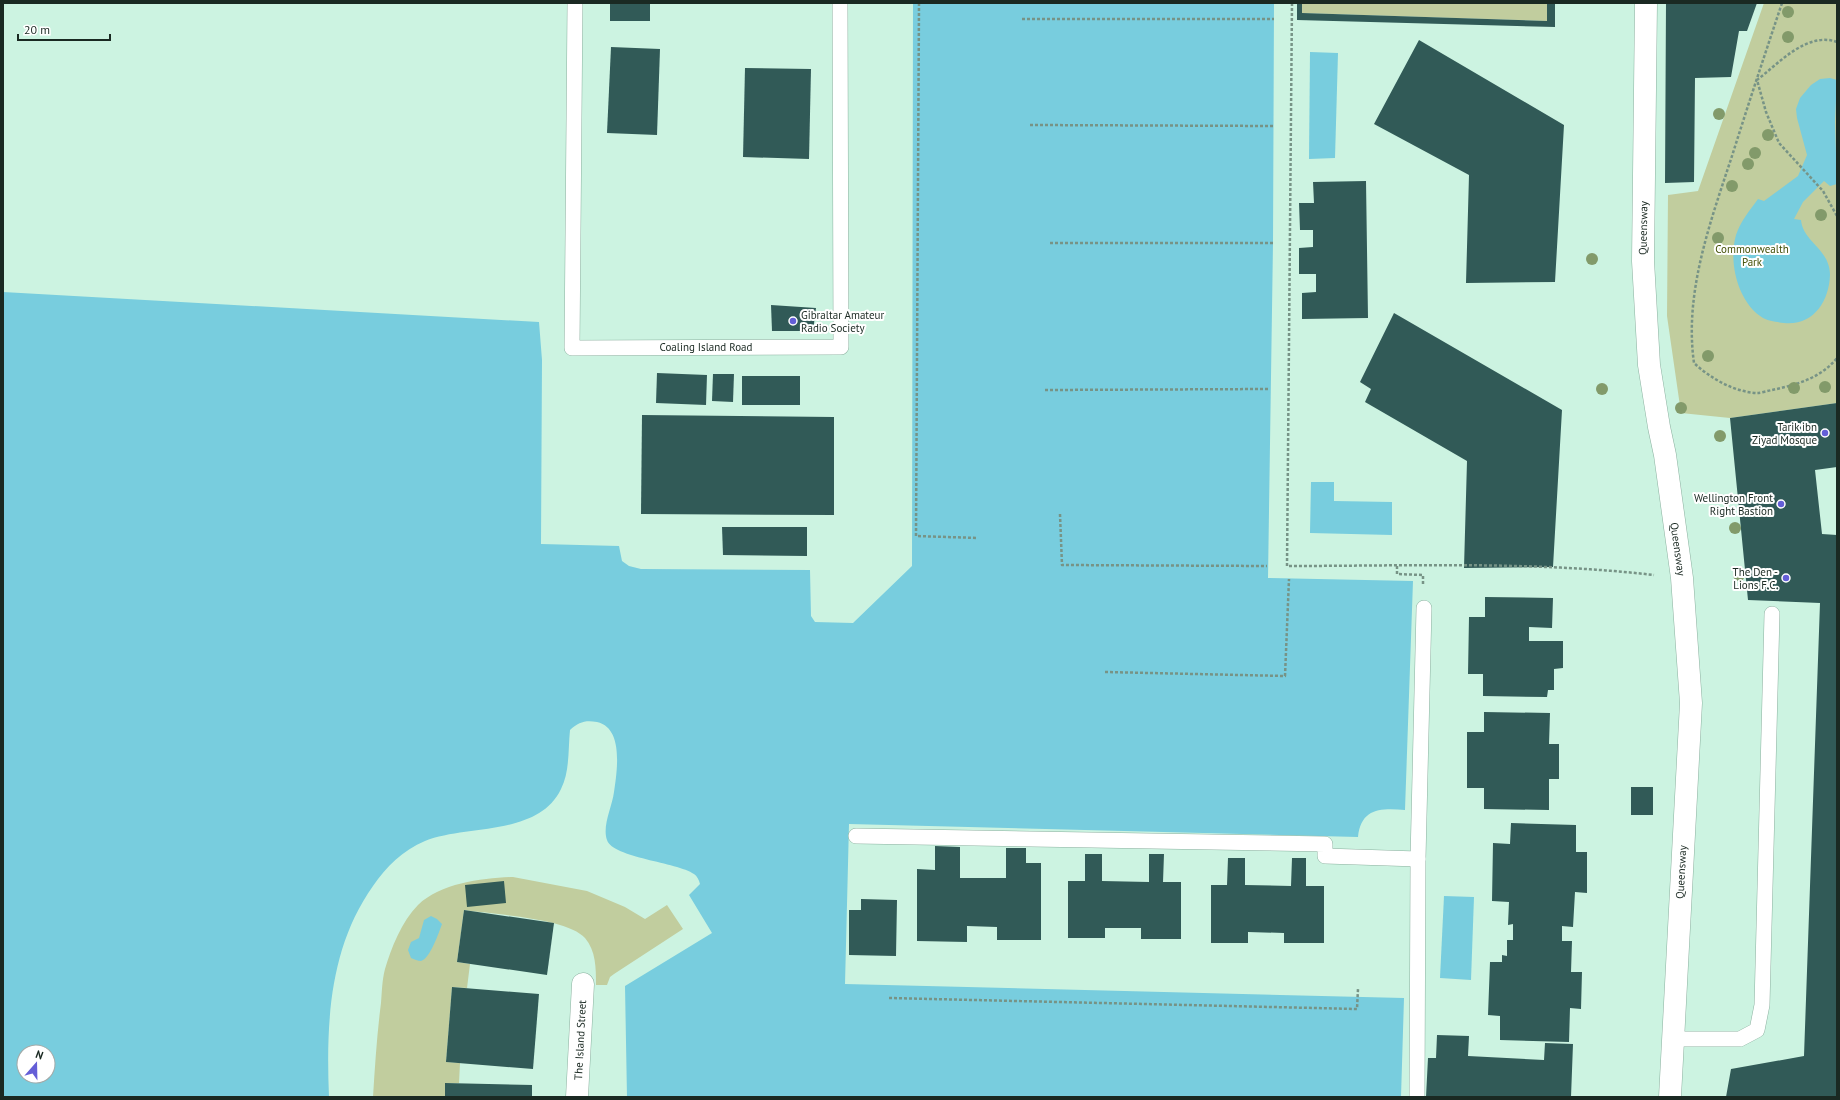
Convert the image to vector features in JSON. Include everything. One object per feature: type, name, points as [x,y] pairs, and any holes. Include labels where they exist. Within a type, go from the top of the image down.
[{"type":"main road","name":"Queensway","points":[[1646,3],[1643,261],[1649,365],[1665,455],[1682,578],[1690,703],[1670,1097]]},
{"type":"main road","name":"The Island Street","points":[[577,1097],[583,984]]},
{"type":"lane","name":"Coaling Island Road","points":[[575,3],[572,348],[841,347],[840,3]]},
{"type":"lane","points":[[1417,1097],[1418,859],[1424,608]]},
{"type":"lane","points":[[1673,1039],[1740,1039],[1756,1030],[1762,1005],[1772,614]]},
{"type":"lane","points":[[856,836],[1325,844],[1325,856],[1418,859]]},
{"type":"path","points":[[919,3],[916,536],[978,538]]},
{"type":"path","points":[[1292,3],[1287,566],[1397,566],[1442,564],[1603,569],[1682,578]]},
{"type":"path","points":[[1782,3],[1708,231],[1691,319],[1694,363],[1709,377],[1731,387],[1757,393],[1809,379],[1830,367],[1837,358]]},
{"type":"path","points":[[1022,19],[1274,19]]},
{"type":"path","points":[[1756,80],[1785,56],[1810,43],[1829,39],[1837,42]]},
{"type":"path","points":[[1756,80],[1766,112],[1779,143],[1823,191],[1837,216]]},
{"type":"path","points":[[1030,125],[1274,126]]},
{"type":"path","points":[[1050,243],[1273,244]]},
{"type":"path","points":[[1044,390],[1270,390]]},
{"type":"path","points":[[1060,514],[1062,565],[1267,566]]},
{"type":"path","points":[[1397,566],[1397,574],[1423,575],[1424,608]]},
{"type":"path","points":[[1105,672],[1285,676],[1289,580]]},
{"type":"path","points":[[889,998],[1357,1009],[1358,989]]},
{"type":"green space","points":[[1302,3],[1547,3],[1547,21],[1302,13]]},
{"type":"green space","name":"Commonwealth Park","points":[[1764,3],[1837,3],[1837,403],[1730,418],[1681,413],[1667,316],[1668,195],[1698,191]]},
{"type":"green space","points":[[513,877],[587,891],[625,907],[645,919],[667,905],[683,929],[614,974],[610,977],[607,985],[596,985],[595,966],[591,948],[585,938],[576,931],[546,921],[464,910],[457,962],[470,964],[467,988],[452,987],[446,1062],[460,1063],[459,1083],[445,1083],[445,1097],[373,1097],[377,1038],[384,973],[394,944],[412,911],[438,891],[476,880]]},
{"type":"water","points":[[913,3],[1274,3],[1273,243],[1268,578],[1413,581],[1405,810],[1380,810],[1368,815],[1363,820],[1358,837],[849,824],[845,984],[1404,998],[1401,1097],[627,1097],[625,986],[712,933],[689,895],[700,884],[695,875],[674,866],[633,856],[612,846],[607,840],[606,829],[614,792],[617,751],[615,741],[606,726],[597,722],[589,721],[579,723],[570,730],[568,760],[564,782],[561,789],[550,804],[536,815],[519,822],[500,827],[460,832],[425,841],[402,854],[384,872],[373,886],[358,910],[347,935],[333,987],[328,1042],[329,1097],[3,1097],[3,292],[539,322],[542,360],[541,544],[619,546],[622,561],[629,566],[641,569],[810,570],[811,616],[815,622],[853,623],[912,566]]},
{"type":"water","points":[[1310,52],[1338,53],[1335,158],[1309,159]]},
{"type":"water","points":[[1830,78],[1837,80],[1835,122],[1837,184],[1830,186],[1824,181],[1803,202],[1794,219],[1801,220],[1806,234],[1826,259],[1829,266],[1829,285],[1823,303],[1818,310],[1803,321],[1784,323],[1770,321],[1754,311],[1741,292],[1734,269],[1733,257],[1736,235],[1743,221],[1758,199],[1764,201],[1798,176],[1807,155],[1796,109],[1800,98],[1811,85],[1820,79]]},
{"type":"water","points":[[1311,482],[1334,482],[1334,501],[1392,502],[1392,535],[1310,533]]},
{"type":"water","points":[[1444,896],[1474,897],[1471,980],[1440,978]]},
{"type":"water","points":[[431,916],[442,924],[434,945],[428,956],[421,961],[411,958],[408,950],[411,942],[419,938],[424,920]]},
{"type":"building","points":[[610,3],[650,3],[650,21],[610,21]]},
{"type":"building","points":[[1297,3],[1302,3],[1302,13],[1547,21],[1547,3],[1555,3],[1555,27],[1297,20]]},
{"type":"building","points":[[1666,3],[1757,3],[1747,31],[1739,31],[1731,77],[1695,78],[1694,182],[1665,183]]},
{"type":"building","points":[[1419,40],[1564,125],[1555,282],[1466,283],[1469,175],[1374,124]]},
{"type":"building","points":[[611,47],[660,49],[657,135],[607,133]]},
{"type":"building","points":[[745,68],[811,69],[809,159],[743,157]]},
{"type":"building","points":[[1366,181],[1368,318],[1302,319],[1302,293],[1316,292],[1316,274],[1299,274],[1299,248],[1313,247],[1313,230],[1300,230],[1299,203],[1314,203],[1313,182]]},
{"type":"building","name":"Gibraltar Amateur Radio Society","points":[[771,305],[816,308],[813,331],[772,331]]},
{"type":"building","points":[[1394,313],[1562,410],[1553,567],[1464,568],[1467,461],[1365,402],[1371,389],[1360,382]]},
{"type":"building","points":[[657,373],[707,375],[706,405],[656,403]]},
{"type":"building","points":[[713,374],[734,374],[733,402],[712,401]]},
{"type":"building","points":[[742,376],[800,376],[800,405],[742,405]]},
{"type":"building","points":[[1837,403],[1837,467],[1815,470],[1822,534],[1837,535],[1837,1097],[1726,1097],[1731,1069],[1804,1056],[1820,603],[1748,600],[1730,418]]},
{"type":"building","points":[[642,415],[834,417],[834,515],[641,514]]},
{"type":"building","points":[[722,527],[807,527],[807,556],[723,555]]},
{"type":"building","points":[[1485,597],[1553,598],[1552,628],[1529,627],[1529,641],[1563,641],[1563,668],[1554,669],[1554,690],[1548,690],[1547,697],[1483,696],[1483,674],[1468,674],[1469,617],[1485,617]]},
{"type":"building","points":[[1484,712],[1550,713],[1549,744],[1559,744],[1559,779],[1549,779],[1549,810],[1484,809],[1484,788],[1467,788],[1467,732],[1484,732]]},
{"type":"building","points":[[1631,787],[1653,787],[1653,815],[1631,815]]},
{"type":"building","points":[[1511,823],[1576,825],[1576,852],[1587,852],[1587,893],[1575,892],[1573,927],[1562,926],[1562,941],[1572,941],[1571,972],[1582,972],[1581,1009],[1570,1008],[1569,1042],[1500,1040],[1500,1016],[1488,1015],[1490,962],[1502,962],[1502,955],[1507,956],[1507,940],[1513,940],[1513,924],[1508,925],[1509,902],[1492,901],[1493,843],[1510,844]]},
{"type":"building","points":[[935,846],[960,847],[960,878],[1006,878],[1006,848],[1026,848],[1026,863],[1041,863],[1041,940],[997,940],[997,927],[967,926],[967,942],[917,941],[917,869],[935,870]]},
{"type":"building","points":[[1085,854],[1102,854],[1102,881],[1149,882],[1149,854],[1164,854],[1163,882],[1181,882],[1181,939],[1141,939],[1141,928],[1105,928],[1105,938],[1068,938],[1068,881],[1085,881]]},
{"type":"building","points":[[1228,858],[1245,858],[1245,885],[1291,886],[1292,858],[1306,858],[1306,886],[1324,886],[1324,943],[1284,943],[1284,933],[1248,932],[1248,943],[1211,943],[1211,885],[1227,885]]},
{"type":"building","points":[[504,881],[506,903],[467,907],[465,885]]},
{"type":"building","points":[[861,899],[897,900],[896,956],[849,955],[849,910],[861,910]]},
{"type":"building","points":[[464,910],[554,923],[547,975],[457,962]]},
{"type":"building","points":[[452,987],[539,994],[533,1069],[446,1062]]},
{"type":"building","points":[[1437,1035],[1469,1036],[1468,1056],[1544,1060],[1545,1043],[1573,1044],[1571,1097],[1426,1097],[1428,1058],[1436,1058]]},
{"type":"building","points":[[445,1083],[532,1085],[532,1097],[445,1097]]},
{"type":"place","name":"Gibraltar Amateur Radio Society","points":[[793,321]]},
{"type":"place","name":"Tarik ibn Ziyad Mosque","points":[[1825,433]]},
{"type":"place","name":"Wellington Front Right Bastion","points":[[1781,504]]},
{"type":"place","name":"The Den - Lions F.C.","points":[[1786,578]]}]
